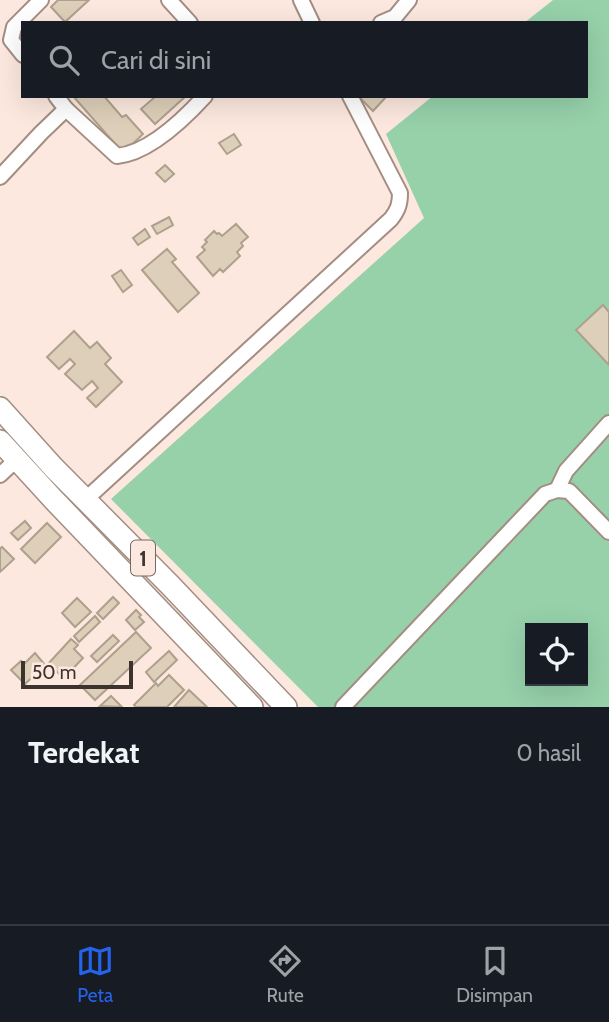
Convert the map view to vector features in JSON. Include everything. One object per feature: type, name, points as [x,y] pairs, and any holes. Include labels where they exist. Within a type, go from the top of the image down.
[{"type":"highway","name":"1","points":[[0,408],[53,467],[286,707]]},
{"type":"highway","name":"1","points":[[0,441],[252,707]]},
{"type":"street","points":[[21,52],[11,40],[14,27],[41,0]]},
{"type":"street","points":[[169,0],[188,21]]},
{"type":"street","points":[[301,0],[311,21]]},
{"type":"street","points":[[386,21],[395,17],[409,0]]},
{"type":"street","points":[[58,98],[117,156],[130,155],[167,132],[203,98]]},
{"type":"street","points":[[85,500],[397,211],[400,192],[351,98]]},
{"type":"street","points":[[0,177],[66,109]]},
{"type":"street","points":[[558,490],[566,471],[609,423]]},
{"type":"street","points":[[0,474],[16,460]]},
{"type":"street","points":[[343,707],[545,494],[558,490],[569,491],[609,532]]},
{"type":"green space","points":[[553,0],[609,0],[609,707],[318,707],[111,499],[424,218],[386,134],[431,98],[588,98],[588,21],[527,21]]},
{"type":"building","points":[[58,0],[89,0],[66,21],[51,7]]},
{"type":"building","points":[[75,98],[106,98],[122,117],[126,115],[143,134],[123,153]]},
{"type":"building","points":[[154,98],[184,98],[155,124],[141,109]]},
{"type":"building","points":[[360,98],[385,98],[373,111]]},
{"type":"building","points":[[234,134],[241,145],[227,154],[219,143]]},
{"type":"building","points":[[165,165],[174,174],[165,182],[156,173]]},
{"type":"building","points":[[169,217],[173,225],[157,234],[152,226]]},
{"type":"building","points":[[236,224],[248,237],[237,252],[240,256],[223,272],[220,269],[213,276],[197,257],[205,250],[202,247],[207,242],[205,240],[214,231],[222,236]]},
{"type":"building","points":[[145,229],[150,237],[138,245],[133,238]]},
{"type":"building","points":[[167,249],[176,259],[172,262],[199,293],[178,312],[142,270]]},
{"type":"building","points":[[121,270],[132,285],[123,292],[112,276]]},
{"type":"building","points":[[603,305],[609,312],[609,365],[576,330]]},
{"type":"building","points":[[74,331],[90,348],[97,342],[111,358],[105,364],[122,382],[96,407],[87,398],[98,388],[92,381],[82,390],[65,374],[75,364],[70,359],[59,369],[47,357]]},
{"type":"building","points":[[25,521],[31,528],[18,540],[11,533]]},
{"type":"building","points":[[47,523],[61,537],[35,563],[21,549]]},
{"type":"building","points":[[2,547],[14,559],[0,572],[0,549]]},
{"type":"building","points":[[113,597],[119,603],[103,619],[97,613]]},
{"type":"building","points":[[77,598],[91,612],[75,627],[62,613]]},
{"type":"building","points":[[136,610],[144,622],[135,630],[126,620]]},
{"type":"building","points":[[95,616],[100,622],[79,642],[74,636]]},
{"type":"building","points":[[136,632],[151,648],[95,700],[80,685]]},
{"type":"building","points":[[113,635],[119,641],[97,662],[91,656]]},
{"type":"building","points":[[71,639],[78,645],[74,649],[83,658],[64,678],[48,664]]},
{"type":"building","points":[[169,651],[177,660],[154,682],[146,672]]},
{"type":"building","points":[[35,653],[45,665],[25,684],[11,670],[21,661],[24,664]]},
{"type":"building","points":[[169,675],[184,690],[167,707],[134,705],[156,683],[158,686]]},
{"type":"building","points":[[189,690],[207,707],[174,707]]},
{"type":"building","points":[[111,696],[122,707],[100,706]]}]
